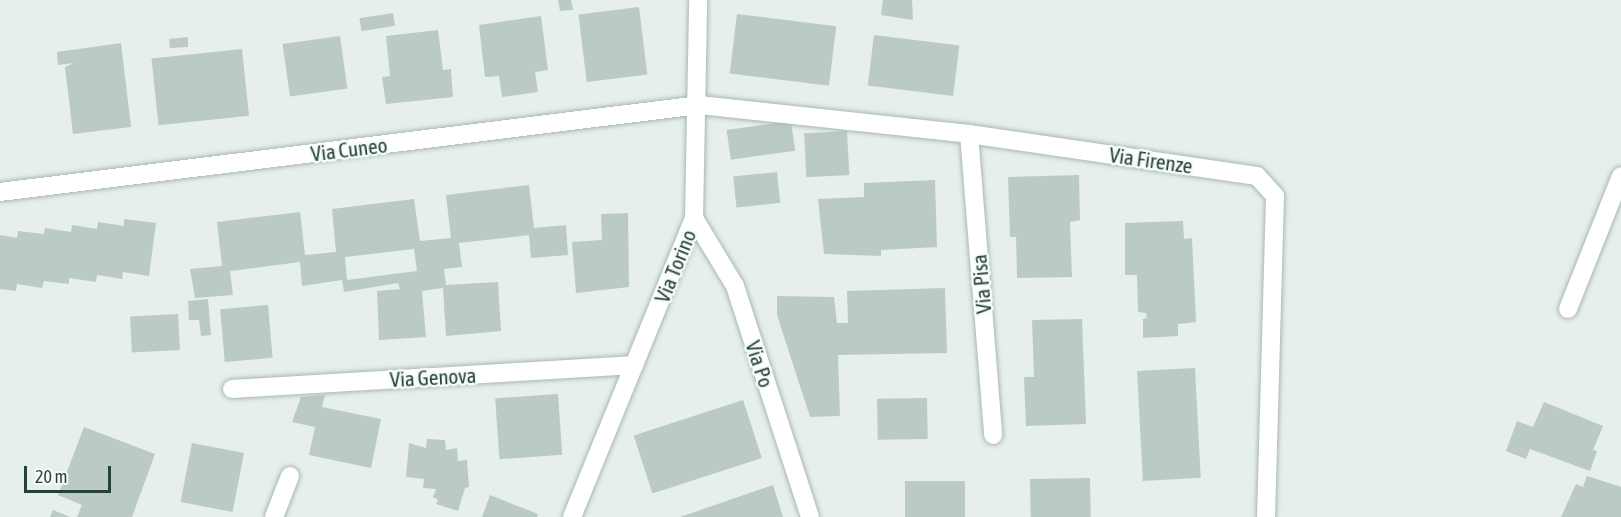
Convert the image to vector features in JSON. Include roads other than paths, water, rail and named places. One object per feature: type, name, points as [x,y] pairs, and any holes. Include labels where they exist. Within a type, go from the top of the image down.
[{"type":"street","name":"Via Torino","points":[[572,517],[694,218],[699,105],[698,0]]},
{"type":"street","name":"Via Firenze","points":[[699,105],[969,134],[1257,176],[1275,196],[1266,517]]},
{"type":"street","name":"Via Cuneo","points":[[0,192],[699,105]]},
{"type":"street","name":"Via Pisa","points":[[969,134],[993,435]]},
{"type":"street","points":[[1568,309],[1621,176]]},
{"type":"street","name":"Via Po","points":[[694,218],[735,286],[810,517]]},
{"type":"street","name":"Via Genova","points":[[232,389],[634,365]]},
{"type":"street","points":[[274,517],[290,476]]}]
